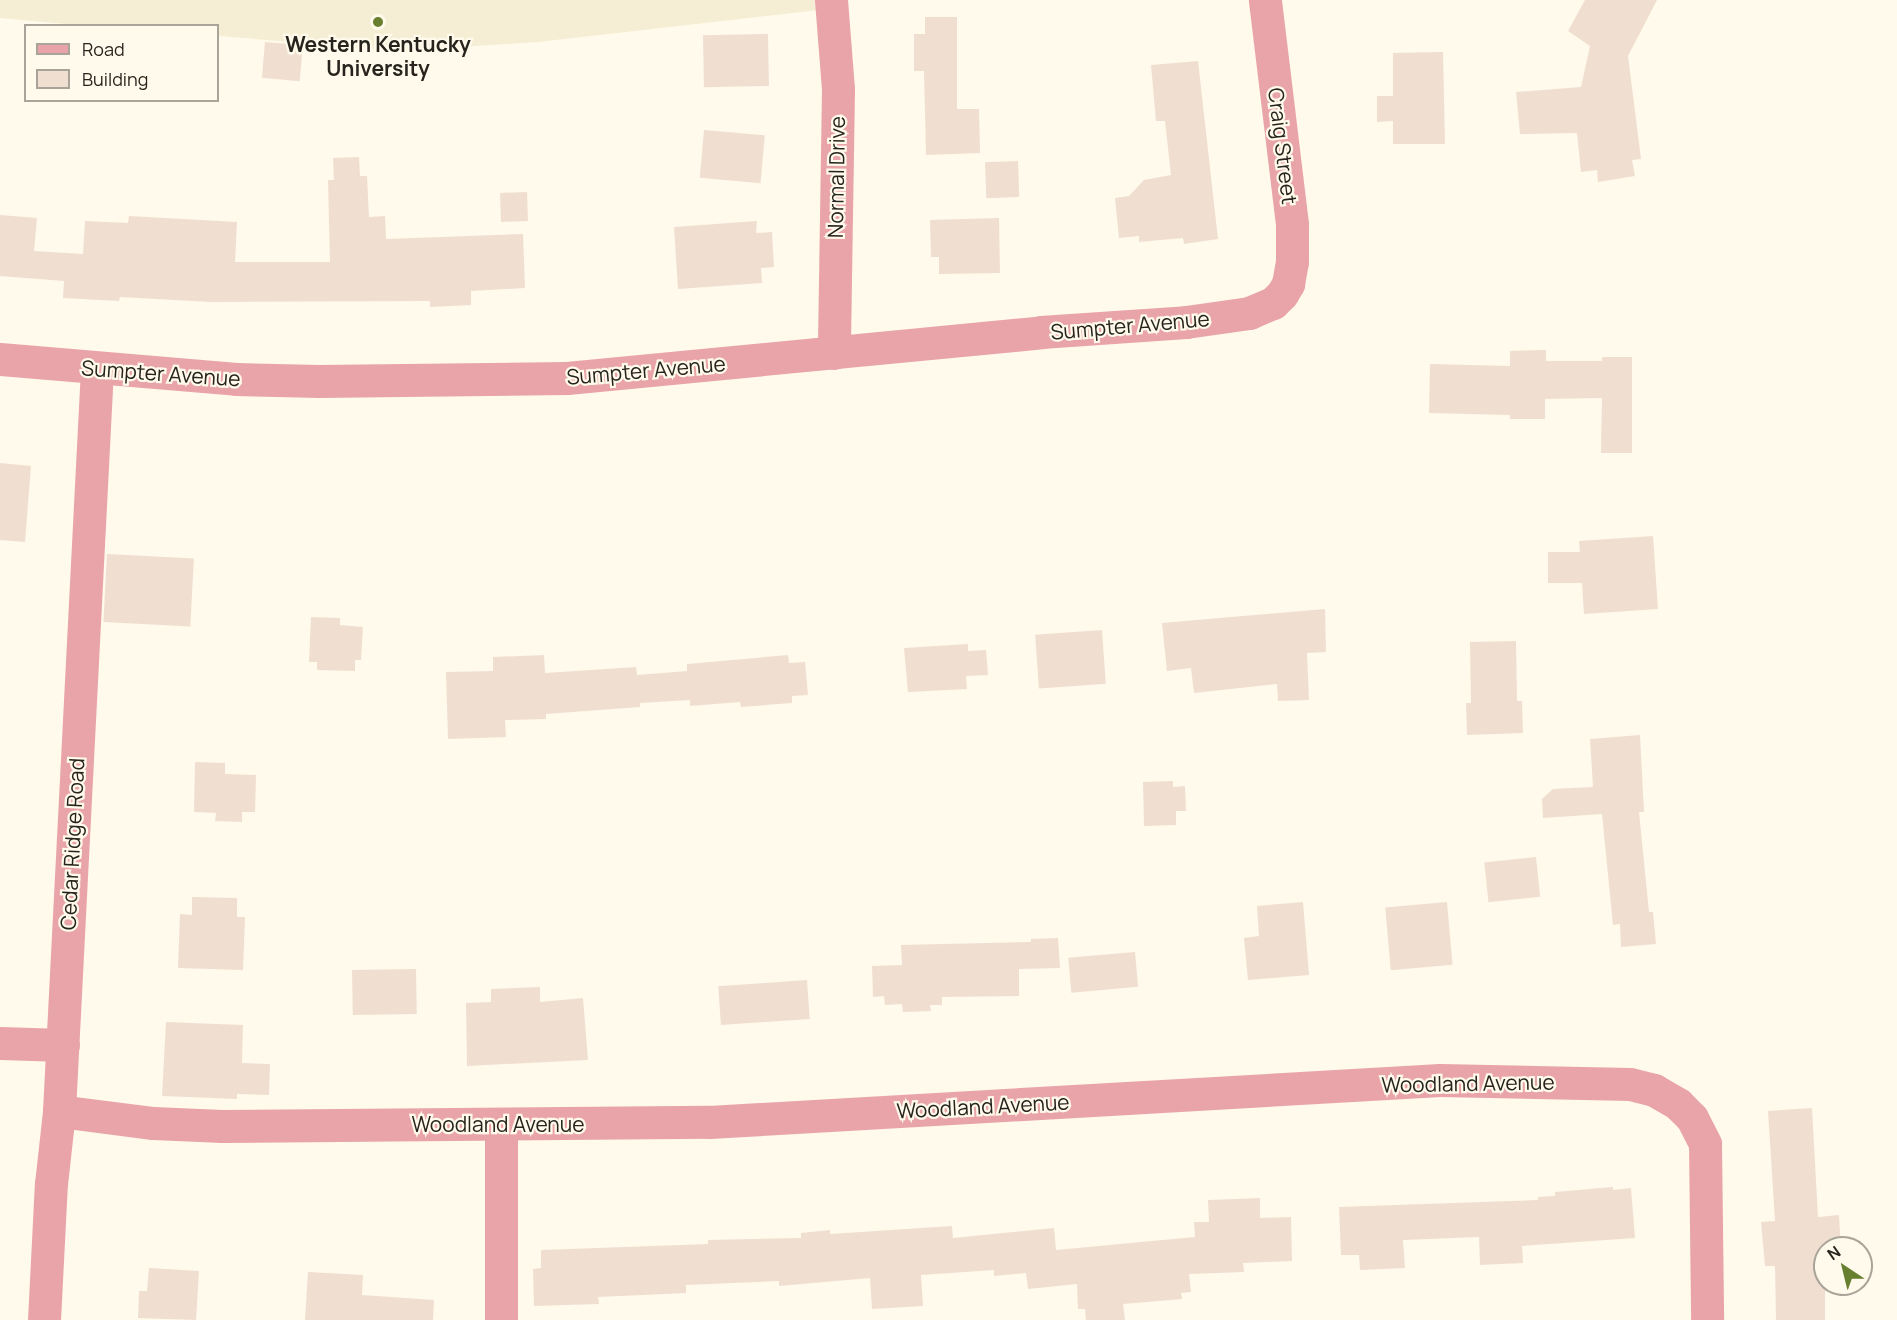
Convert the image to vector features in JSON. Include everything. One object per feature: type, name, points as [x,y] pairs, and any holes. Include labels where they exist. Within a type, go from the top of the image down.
[{"type":"street","name":"Normal Drive","points":[[831,0],[838,89],[834,354]]},
{"type":"street","name":"Craig Street","points":[[1265,0],[1292,224],[1292,261],[1288,284],[1284,292]]},
{"type":"street","name":"Sumpter Avenue","points":[[0,359],[236,379],[307,381],[579,378],[1041,332],[1186,322],[1249,313],[1274,303],[1284,292]]},
{"type":"street","name":"Cedar Ridge Road","points":[[44,1320],[51,1184],[63,1045],[97,368]]},
{"type":"street","points":[[0,1042],[63,1045]]},
{"type":"street","name":"Woodland Avenue","points":[[59,1111],[146,1122],[222,1126],[709,1122],[1440,1080],[1630,1084],[1654,1090],[1678,1104],[1692,1118],[1705,1144],[1707,1320]]},
{"type":"street","points":[[501,1124],[501,1320]]},
{"type":"shaded area","name":"Western Kentucky University","points":[[0,0],[818,0],[819,10],[538,42],[401,51],[219,36],[219,24],[66,24],[0,18]]},
{"type":"building","points":[[1585,0],[1657,0],[1628,56],[1641,159],[1632,160],[1635,176],[1598,182],[1597,170],[1581,172],[1577,133],[1520,134],[1516,92],[1581,87],[1590,46],[1568,31]]},
{"type":"building","points":[[925,17],[957,17],[957,109],[979,109],[980,153],[926,155],[924,71],[914,71],[914,34],[925,34]]},
{"type":"building","points":[[768,34],[769,86],[704,87],[703,35]]},
{"type":"building","points":[[265,42],[303,45],[300,81],[262,78]]},
{"type":"building","points":[[1443,52],[1445,144],[1393,144],[1393,121],[1377,122],[1377,96],[1393,96],[1393,53]]},
{"type":"building","points":[[1198,61],[1218,239],[1184,244],[1183,238],[1139,242],[1139,236],[1119,238],[1115,198],[1129,196],[1144,180],[1171,175],[1165,121],[1156,121],[1151,65]]},
{"type":"building","points":[[704,130],[765,135],[761,183],[700,178]]},
{"type":"building","points":[[359,157],[360,176],[367,176],[369,217],[385,216],[386,239],[523,234],[525,288],[471,291],[471,305],[430,307],[430,301],[211,302],[120,297],[119,301],[63,298],[64,281],[0,276],[0,215],[37,218],[34,251],[83,254],[85,221],[128,223],[129,216],[237,222],[235,262],[330,262],[328,180],[334,180],[333,158]]},
{"type":"building","points":[[1018,161],[1019,197],[986,198],[985,162]]},
{"type":"building","points":[[527,192],[528,221],[501,222],[500,193]]},
{"type":"building","points":[[999,218],[1000,273],[939,274],[939,257],[931,257],[930,220]]},
{"type":"building","points":[[757,221],[756,233],[772,232],[774,267],[761,268],[762,283],[678,289],[674,227]]},
{"type":"building","points":[[1546,350],[1546,361],[1602,361],[1602,357],[1632,357],[1632,453],[1601,453],[1602,398],[1545,399],[1545,419],[1510,419],[1510,415],[1429,413],[1430,364],[1510,366],[1510,351]]},
{"type":"building","points":[[0,463],[31,466],[25,542],[0,540]]},
{"type":"building","points":[[1653,536],[1658,609],[1584,614],[1582,583],[1548,583],[1548,552],[1580,552],[1579,541]]},
{"type":"building","points":[[107,554],[194,559],[190,626],[103,622]]},
{"type":"building","points":[[1325,609],[1326,652],[1307,653],[1309,700],[1278,701],[1277,684],[1194,693],[1191,668],[1167,671],[1162,623]]},
{"type":"building","points":[[311,617],[340,618],[340,625],[363,627],[361,660],[355,660],[355,671],[317,670],[317,662],[309,662]]},
{"type":"building","points":[[1102,630],[1106,684],[1039,689],[1035,635]]},
{"type":"building","points":[[1516,641],[1517,701],[1522,701],[1523,733],[1467,735],[1466,703],[1471,703],[1470,642]]},
{"type":"building","points":[[968,644],[968,651],[986,650],[988,675],[966,676],[967,689],[908,692],[904,648]]},
{"type":"building","points":[[544,655],[545,673],[636,667],[637,675],[687,671],[687,664],[788,655],[789,663],[805,662],[808,695],[792,696],[792,703],[741,707],[740,702],[690,706],[690,700],[640,703],[640,707],[546,714],[546,719],[505,720],[506,737],[448,739],[446,672],[493,671],[493,657]]},
{"type":"building","points":[[1640,735],[1644,812],[1639,812],[1649,912],[1653,912],[1656,944],[1621,947],[1620,924],[1613,925],[1602,814],[1543,818],[1542,799],[1553,789],[1593,787],[1590,739]]},
{"type":"building","points":[[195,762],[225,763],[225,774],[256,775],[255,812],[242,812],[242,822],[215,821],[216,813],[194,812]]},
{"type":"building","points":[[1173,781],[1173,787],[1185,786],[1186,811],[1176,811],[1176,825],[1144,826],[1143,782]]},
{"type":"building","points":[[1536,857],[1540,897],[1488,902],[1484,862]]},
{"type":"building","points":[[192,897],[237,898],[237,917],[245,917],[243,970],[178,968],[180,914],[192,915]]},
{"type":"building","points":[[1303,902],[1309,975],[1248,980],[1244,938],[1259,936],[1257,906]]},
{"type":"building","points":[[1447,902],[1452,965],[1391,970],[1385,907]]},
{"type":"building","points":[[1058,938],[1060,968],[1019,969],[1019,996],[942,997],[942,1005],[930,1005],[931,1011],[903,1012],[902,1004],[885,1005],[884,996],[873,997],[872,966],[902,965],[901,945],[1031,942],[1031,939]]},
{"type":"building","points":[[1135,952],[1138,987],[1071,993],[1068,958]]},
{"type":"building","points":[[416,969],[417,1014],[353,1015],[352,970]]},
{"type":"building","points":[[807,980],[810,1019],[721,1025],[718,986]]},
{"type":"building","points":[[540,987],[540,1002],[583,998],[588,1060],[467,1066],[466,1003],[491,1002],[491,989]]},
{"type":"building","points":[[166,1022],[243,1025],[242,1063],[270,1064],[269,1095],[237,1094],[237,1099],[162,1096]]},
{"type":"building","points":[[1812,1108],[1818,1217],[1839,1215],[1840,1236],[1813,1236],[1813,1296],[1825,1296],[1825,1320],[1776,1320],[1775,1266],[1765,1266],[1761,1222],[1775,1221],[1768,1111]]},
{"type":"building","points":[[1613,1187],[1613,1190],[1631,1188],[1635,1238],[1522,1246],[1523,1263],[1480,1265],[1479,1237],[1403,1240],[1405,1268],[1360,1270],[1359,1255],[1341,1255],[1339,1207],[1538,1200],[1538,1197],[1555,1196],[1555,1192]]},
{"type":"building","points":[[1260,1198],[1260,1218],[1291,1217],[1292,1261],[1243,1263],[1244,1272],[1189,1274],[1191,1292],[1181,1293],[1182,1299],[1123,1304],[1125,1320],[1086,1320],[1085,1309],[1078,1309],[1077,1284],[1028,1289],[1026,1273],[994,1276],[994,1270],[921,1275],[923,1306],[872,1309],[870,1278],[779,1286],[779,1281],[686,1285],[686,1293],[598,1297],[599,1304],[534,1306],[533,1269],[541,1268],[541,1250],[708,1244],[708,1240],[801,1238],[801,1233],[830,1230],[830,1234],[952,1226],[953,1238],[1054,1228],[1056,1250],[1195,1237],[1194,1222],[1209,1222],[1208,1200]]},
{"type":"building","points":[[149,1268],[199,1271],[196,1320],[138,1318],[139,1291],[147,1291]]},
{"type":"building","points":[[308,1272],[363,1275],[362,1295],[434,1300],[433,1320],[305,1320]]},
{"type":"place","name":"Western Kentucky University","points":[[378,22]]}]
